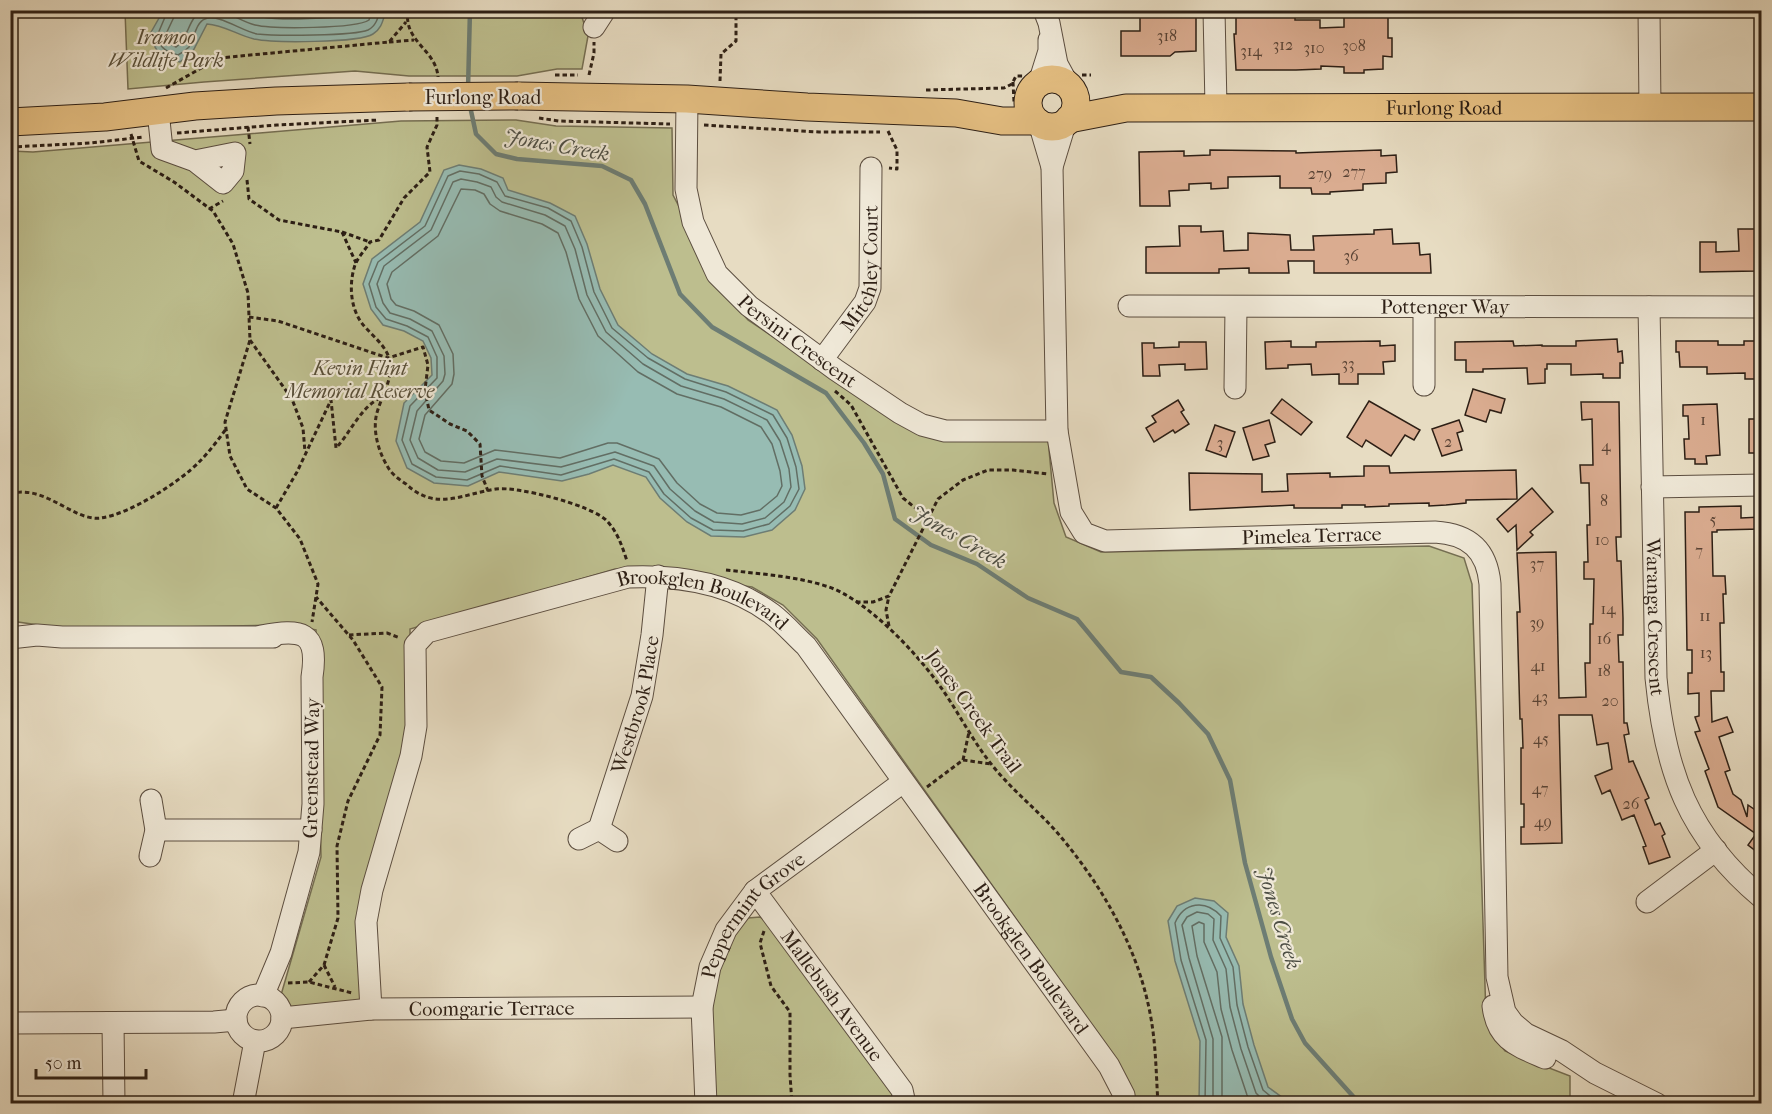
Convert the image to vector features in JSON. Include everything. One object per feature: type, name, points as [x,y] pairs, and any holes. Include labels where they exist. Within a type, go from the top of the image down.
[{"type":"main road","name":"Furlong Road","points":[[956,113],[995,106],[1048,85],[1126,108]]},
{"type":"main road","points":[[1048,85],[1075,103],[1068,120],[1053,126],[1038,122],[1028,108],[1048,85]]},
{"type":"main road","name":"Furlong Road","points":[[10,123],[129,127],[284,101],[518,96],[687,99],[956,113],[1002,121],[1038,122]]},
{"type":"main road","name":"Furlong Road","points":[[1068,120],[1126,108],[1761,107]]},
{"type":"street","points":[[1214,10],[1216,107]]},
{"type":"street","points":[[1649,10],[1650,108]]},
{"type":"street","points":[[1047,17],[1048,85]]},
{"type":"street","name":"Persini Crescent","points":[[687,99],[685,146],[688,203],[693,222],[717,274],[749,306],[829,365],[900,413],[922,425],[945,430],[1058,431]]},
{"type":"street","name":"Pimelea Terrace","points":[[1052,167],[1068,120]]},
{"type":"street","name":"Pimelea Terrace","points":[[1038,122],[1052,167],[1058,431],[1071,512],[1084,533],[1105,541],[1435,532],[1459,536],[1478,548],[1487,563],[1490,584],[1497,977],[1492,999],[1495,1019],[1508,1029],[1515,1045],[1559,1063],[1595,1073],[1657,1104]]},
{"type":"street","points":[[159,123],[162,149],[195,161]]},
{"type":"street","name":"Mitchley Court","points":[[829,365],[865,302],[870,288],[871,168]]},
{"type":"street","name":"Pottenger Way","points":[[1129,306],[1761,307]]},
{"type":"street","points":[[1235,388],[1236,307]]},
{"type":"street","points":[[1424,307],[1424,385]]},
{"type":"street","name":"Waranga Crescent","points":[[1649,307],[1656,678],[1660,722],[1681,795],[1716,850],[1742,881],[1761,898]]},
{"type":"street","points":[[1652,487],[1761,485]]},
{"type":"street","name":"Brookglen Boulevard","points":[[415,645],[426,632],[628,577],[658,576],[685,579],[735,593],[772,614],[806,646],[1109,1066],[1124,1095],[1125,1104]]},
{"type":"street","name":"Westbrook Place","points":[[599,829],[642,696],[652,635],[658,576]]},
{"type":"street","name":"Greenstead Way","points":[[10,628],[37,635],[62,637],[278,637],[292,643],[307,660],[312,677]]},
{"type":"street","name":"Greenstead Way","points":[[261,636],[291,632],[300,634],[313,647],[315,658],[312,677],[313,804],[306,864],[281,953],[266,989]]},
{"type":"street","name":"Greenstead Way","points":[[10,638],[37,635]]},
{"type":"street","points":[[371,1009],[366,922],[372,890],[411,756],[416,726],[415,645]]},
{"type":"street","name":"Peppermint Grove","points":[[706,1104],[702,1007],[710,967],[726,930],[755,891],[909,789]]},
{"type":"street","points":[[150,856],[156,830],[151,800]]},
{"type":"street","points":[[579,838],[599,829],[616,841]]},
{"type":"street","points":[[156,830],[311,830]]},
{"type":"street","points":[[1647,902],[1716,850]]},
{"type":"street","name":"Mallebush Avenue","points":[[755,891],[902,1090],[905,1104]]},
{"type":"street","points":[[266,989],[276,1003],[282,1018],[280,1026],[271,1037],[264,1041],[255,1041],[241,1033],[236,1020],[237,1011],[241,1004],[266,989]]},
{"type":"street","name":"Coomgarie Terrace","points":[[282,1018],[371,1009],[702,1007]]},
{"type":"street","points":[[10,1023],[236,1020]]},
{"type":"street","points":[[113,1023],[114,1104]]},
{"type":"street","points":[[243,1104],[255,1041]]},
{"type":"path","points":[[389,42],[406,22],[408,10]]},
{"type":"path","points":[[720,101],[721,54],[736,41],[736,10]]},
{"type":"path","points":[[589,75],[600,19]]},
{"type":"path","points":[[406,22],[414,40],[430,55],[438,73],[437,84]]},
{"type":"path","points":[[159,123],[157,99],[168,85],[219,58],[414,40]]},
{"type":"path","points":[[915,90],[1048,85]]},
{"type":"path","points":[[871,168],[897,168],[897,150],[888,133],[888,111]]},
{"type":"path","points":[[247,177],[249,199],[279,220],[342,232],[370,242],[379,240],[404,198],[430,172],[427,147],[437,125],[437,114]]},
{"type":"path","points":[[10,147],[159,123],[248,127],[365,122],[385,118]]},
{"type":"path","points":[[129,127],[140,161],[174,182],[213,211],[233,244],[248,293],[250,340],[225,422],[230,456],[247,489],[276,508],[300,539],[318,584],[314,616],[305,637]]},
{"type":"path","points":[[248,127],[250,146]]},
{"type":"path","points":[[342,232],[356,263]]},
{"type":"path","points":[[370,242],[356,263],[352,279],[352,304],[360,321],[387,352],[392,373],[375,419],[377,445],[390,470],[412,490],[439,501],[498,489],[551,496],[588,509],[606,520],[620,540],[629,570]]},
{"type":"path","points":[[249,317],[278,321],[388,358],[423,347],[428,366],[425,390],[429,410],[450,424],[467,431],[480,444],[482,476],[488,491]]},
{"type":"path","points":[[250,340],[292,399],[303,428],[305,455]]},
{"type":"path","points":[[829,365],[831,381],[836,393],[851,405],[903,498],[928,518]]},
{"type":"path","points":[[276,508],[331,400],[336,448],[370,402],[382,397]]},
{"type":"path","points":[[10,494],[33,493],[81,515],[104,518],[144,501],[174,484],[200,462],[226,429]]},
{"type":"path","points":[[889,628],[886,610],[889,596],[938,500],[963,480],[988,470],[1065,474]]},
{"type":"path","name":"Jones Creek Trail","points":[[722,570],[774,575],[830,588],[855,602],[889,628],[937,682],[991,764],[1016,794],[1054,829],[1096,882],[1139,972],[1150,1012],[1155,1046],[1158,1104]]},
{"type":"path","points":[[855,602],[873,602],[889,596]]},
{"type":"path","points":[[309,982],[324,965],[338,918],[336,846],[348,801],[380,735],[382,687],[349,635],[316,597]]},
{"type":"path","points":[[349,635],[387,633],[415,645]]},
{"type":"path","points":[[963,760],[969,732]]},
{"type":"path","points":[[909,789],[963,760],[991,764]]},
{"type":"path","points":[[770,912],[760,944],[771,986],[789,1012],[789,1075],[792,1104]]},
{"type":"path","points":[[324,965],[336,988]]},
{"type":"path","points":[[266,989],[309,982],[350,991],[371,1009]]},
{"type":"green space","name":"Iramoo Wildlife Park","points":[[125,11],[580,11],[588,36],[582,69],[557,69],[517,76],[409,76],[355,71],[128,89]]},
{"type":"green space","name":"Kevin Flint Memorial Reserve","points":[[516,120],[556,126],[672,128],[673,195],[725,294],[748,320],[882,409],[1048,439],[1054,503],[1066,537],[1101,552],[1429,546],[1464,558],[1472,584],[1486,1016],[1495,1038],[1505,1051],[1570,1076],[1570,1103],[1134,1103],[1120,1065],[817,639],[783,605],[752,587],[615,569],[410,629],[411,722],[368,885],[365,1001],[288,1012],[281,995],[321,857],[316,630],[287,625],[67,629],[11,621],[11,151],[33,152],[401,121]]},
{"type":"green space","points":[[760,917],[769,922],[899,1103],[714,1104],[711,1030],[716,983],[722,961],[733,939],[748,918]]},
{"type":"water","points":[[163,11],[386,11],[380,27],[373,34],[334,41],[296,42],[254,39],[207,24],[193,51],[180,62],[160,54],[152,41],[150,34]]},
{"type":"water","points":[[459,165],[481,169],[503,178],[508,190],[550,203],[575,216],[587,244],[600,289],[618,325],[652,354],[687,374],[728,386],[777,410],[792,435],[802,466],[805,489],[795,510],[772,530],[744,537],[711,536],[687,522],[660,498],[646,477],[613,465],[562,481],[499,472],[468,486],[434,483],[407,468],[396,441],[404,403],[432,375],[431,358],[423,341],[404,331],[383,325],[371,309],[363,284],[372,259],[420,222],[444,170]]},
{"type":"water","points":[[1195,898],[1214,901],[1228,913],[1226,937],[1239,966],[1243,1004],[1254,1045],[1268,1087],[1290,1103],[1199,1103],[1200,1041],[1175,961],[1168,921],[1177,906]]},
{"type":"building","points":[[1177,10],[1196,10],[1196,51],[1175,52],[1170,56],[1121,56],[1121,31],[1140,31],[1140,16],[1177,14]]},
{"type":"building","points":[[1236,10],[1295,10],[1295,20],[1320,20],[1320,28],[1344,27],[1344,16],[1366,16],[1366,10],[1388,10],[1388,38],[1392,38],[1392,57],[1383,56],[1383,69],[1364,70],[1364,73],[1344,73],[1344,67],[1321,66],[1321,69],[1236,70],[1234,34],[1236,34]]},
{"type":"building","points":[[1210,150],[1296,151],[1296,153],[1381,150],[1381,156],[1396,155],[1397,172],[1386,173],[1386,183],[1363,184],[1363,190],[1330,192],[1330,194],[1312,194],[1311,188],[1280,188],[1280,176],[1228,177],[1228,188],[1211,189],[1211,183],[1189,184],[1189,190],[1169,191],[1170,206],[1140,206],[1139,152],[1184,151],[1184,156],[1210,155]]},
{"type":"building","points":[[1179,226],[1201,226],[1201,232],[1223,231],[1224,251],[1248,250],[1248,233],[1290,235],[1291,250],[1314,250],[1313,236],[1374,234],[1374,230],[1392,229],[1393,244],[1419,243],[1420,255],[1430,254],[1431,273],[1314,273],[1314,261],[1288,261],[1289,273],[1249,273],[1249,268],[1219,269],[1219,273],[1146,273],[1146,247],[1180,246]]},
{"type":"building","points":[[1738,229],[1756,229],[1756,271],[1700,272],[1700,242],[1716,242],[1716,252],[1739,251]]},
{"type":"building","points":[[1617,339],[1618,352],[1622,351],[1623,363],[1620,363],[1620,378],[1603,378],[1603,374],[1571,375],[1571,364],[1547,364],[1545,383],[1528,384],[1527,368],[1483,369],[1483,372],[1466,372],[1466,360],[1455,360],[1455,342],[1513,341],[1514,346],[1576,346],[1576,341]]},
{"type":"building","points":[[1291,341],[1291,347],[1316,347],[1316,342],[1380,341],[1380,346],[1395,345],[1395,361],[1383,362],[1384,374],[1358,374],[1358,384],[1339,384],[1339,374],[1312,375],[1311,364],[1266,369],[1265,342]]},
{"type":"building","points":[[1676,341],[1718,341],[1718,345],[1744,345],[1744,341],[1760,341],[1761,379],[1745,379],[1745,373],[1707,374],[1707,367],[1680,367]]},
{"type":"building","points":[[1179,342],[1206,342],[1207,369],[1185,370],[1185,364],[1159,365],[1160,376],[1143,376],[1142,343],[1154,343],[1154,348],[1179,347]]},
{"type":"building","points":[[1473,389],[1505,399],[1501,413],[1490,410],[1486,422],[1465,415]]},
{"type":"building","points":[[1282,399],[1312,422],[1301,435],[1271,413]]},
{"type":"building","points":[[1178,400],[1184,410],[1181,412],[1189,424],[1175,433],[1173,430],[1154,442],[1146,428],[1156,422],[1152,416]]},
{"type":"building","points":[[1369,401],[1420,430],[1414,440],[1405,435],[1391,456],[1366,440],[1362,447],[1347,437]]},
{"type":"building","points":[[1581,402],[1619,402],[1621,537],[1616,537],[1617,561],[1621,561],[1623,618],[1623,635],[1618,635],[1619,662],[1623,662],[1624,723],[1627,723],[1629,734],[1624,735],[1629,762],[1633,761],[1649,798],[1645,800],[1655,825],[1660,823],[1665,834],[1662,836],[1670,857],[1649,864],[1643,847],[1646,846],[1634,815],[1622,820],[1610,790],[1602,794],[1595,776],[1612,769],[1608,743],[1597,745],[1592,715],[1559,715],[1562,843],[1521,844],[1524,804],[1521,804],[1521,748],[1523,748],[1522,719],[1520,719],[1517,612],[1520,612],[1517,553],[1556,552],[1559,698],[1586,697],[1585,663],[1590,663],[1590,624],[1593,624],[1594,579],[1584,579],[1584,562],[1588,562],[1587,525],[1590,525],[1589,483],[1581,483],[1580,465],[1593,465],[1592,419],[1582,420]]},
{"type":"building","points":[[1717,404],[1720,455],[1706,456],[1707,464],[1695,464],[1695,459],[1685,459],[1684,439],[1689,439],[1688,416],[1683,416],[1683,405]]},
{"type":"building","points":[[1749,419],[1761,419],[1761,453],[1749,453]]},
{"type":"building","points":[[1269,420],[1275,442],[1265,445],[1269,456],[1253,460],[1243,428]]},
{"type":"building","points":[[1459,420],[1463,431],[1457,433],[1462,450],[1442,456],[1432,429]]},
{"type":"building","points":[[1215,425],[1235,432],[1226,457],[1206,450]]},
{"type":"building","points":[[1364,466],[1389,466],[1390,473],[1516,470],[1517,499],[1466,500],[1466,503],[1429,506],[1429,503],[1294,508],[1294,505],[1190,510],[1189,473],[1262,474],[1262,492],[1288,491],[1287,474],[1330,473],[1330,477],[1364,476]]},
{"type":"building","points":[[1532,488],[1553,512],[1530,532],[1533,535],[1517,550],[1516,525],[1508,532],[1497,519]]},
{"type":"building","points":[[1741,506],[1741,518],[1761,517],[1761,529],[1712,532],[1713,576],[1725,576],[1726,594],[1723,594],[1724,623],[1720,623],[1721,672],[1724,672],[1724,691],[1711,691],[1712,722],[1727,717],[1733,732],[1719,737],[1730,770],[1725,772],[1733,794],[1741,800],[1747,817],[1748,805],[1761,814],[1761,855],[1748,845],[1756,834],[1718,807],[1705,771],[1709,769],[1695,732],[1700,731],[1695,717],[1699,716],[1699,693],[1688,694],[1688,673],[1692,673],[1692,650],[1687,650],[1685,512],[1699,512],[1699,507]]},
{"type":"waterway","name":"Jones Creek","points":[[468,89],[470,10]]},
{"type":"waterway","name":"Jones Creek","points":[[470,106],[476,134],[496,154],[517,159],[602,166],[631,180],[645,204],[680,294],[712,327],[826,393],[864,443],[883,474],[895,519],[931,545],[977,564],[1028,598],[1077,619],[1121,672],[1151,677],[1208,734],[1230,780],[1245,863],[1271,957],[1292,1019],[1305,1043],[1360,1104]]}]
